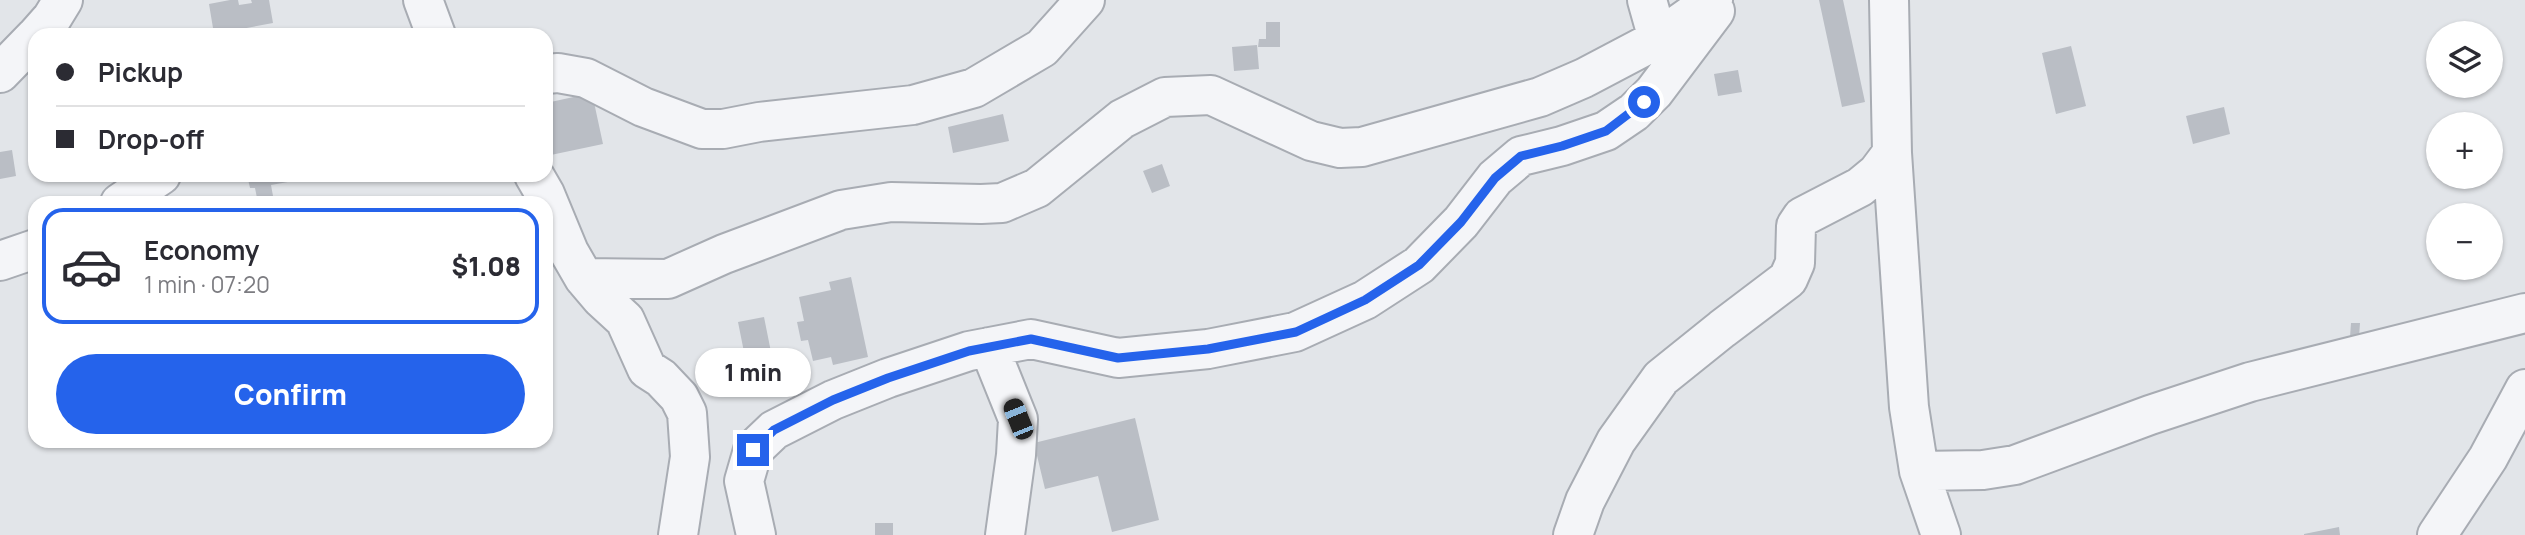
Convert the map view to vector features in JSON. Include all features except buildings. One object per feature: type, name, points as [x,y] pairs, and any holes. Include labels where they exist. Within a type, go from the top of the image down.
[{"type":"street","points":[[43,28],[63,0]]},
{"type":"street","points":[[423,0],[433,28]]},
{"type":"street","points":[[553,73],[586,78],[643,107],[702,129],[723,129],[759,122],[913,105],[975,88],[1042,47],[1085,0]]},
{"type":"street","points":[[1647,0],[1658,39]]},
{"type":"street","points":[[584,278],[668,279],[724,254],[841,209],[891,202],[1002,203],[1037,188],[1122,119],[1165,97],[1211,95],[1311,141],[1340,148],[1362,147],[1540,97],[1584,78],[1658,39],[1713,0]]},
{"type":"street","points":[[756,535],[744,481],[753,450],[774,430],[833,400],[877,383],[969,351],[1031,339],[1118,358],[1208,349],[1296,332],[1365,300],[1419,265],[1461,222],[1495,178],[1521,156],[1606,131],[1633,112],[1677,64],[1722,0]]},
{"type":"street","points":[[1889,0],[1892,153],[1909,407],[1919,471],[1941,535]]},
{"type":"street","points":[[0,73],[28,44]]},
{"type":"street","points":[[1573,535],[1585,501],[1616,441],[1661,378],[1721,328],[1788,279],[1795,263],[1796,226],[1802,217],[1860,187],[1877,173],[1892,153]]},
{"type":"street","points":[[130,196],[151,182]]},
{"type":"street","points":[[553,213],[569,252],[584,278],[625,320],[647,369],[679,397],[687,413],[690,457],[678,535]]},
{"type":"street","points":[[0,261],[28,251]]},
{"type":"street","points":[[1919,471],[1983,470],[2015,465],[2150,415],[2250,383],[2525,313]]},
{"type":"street","points":[[989,347],[1018,419],[1005,535]]},
{"type":"street","points":[[2437,535],[2488,458],[2525,389]]},
{"type":"route","points":[[753,450],[774,430],[833,400],[969,351],[1031,339],[1118,358],[1208,349],[1296,332],[1365,300],[1419,265],[1461,222],[1495,178],[1521,156],[1606,131],[1644,102]]}]
